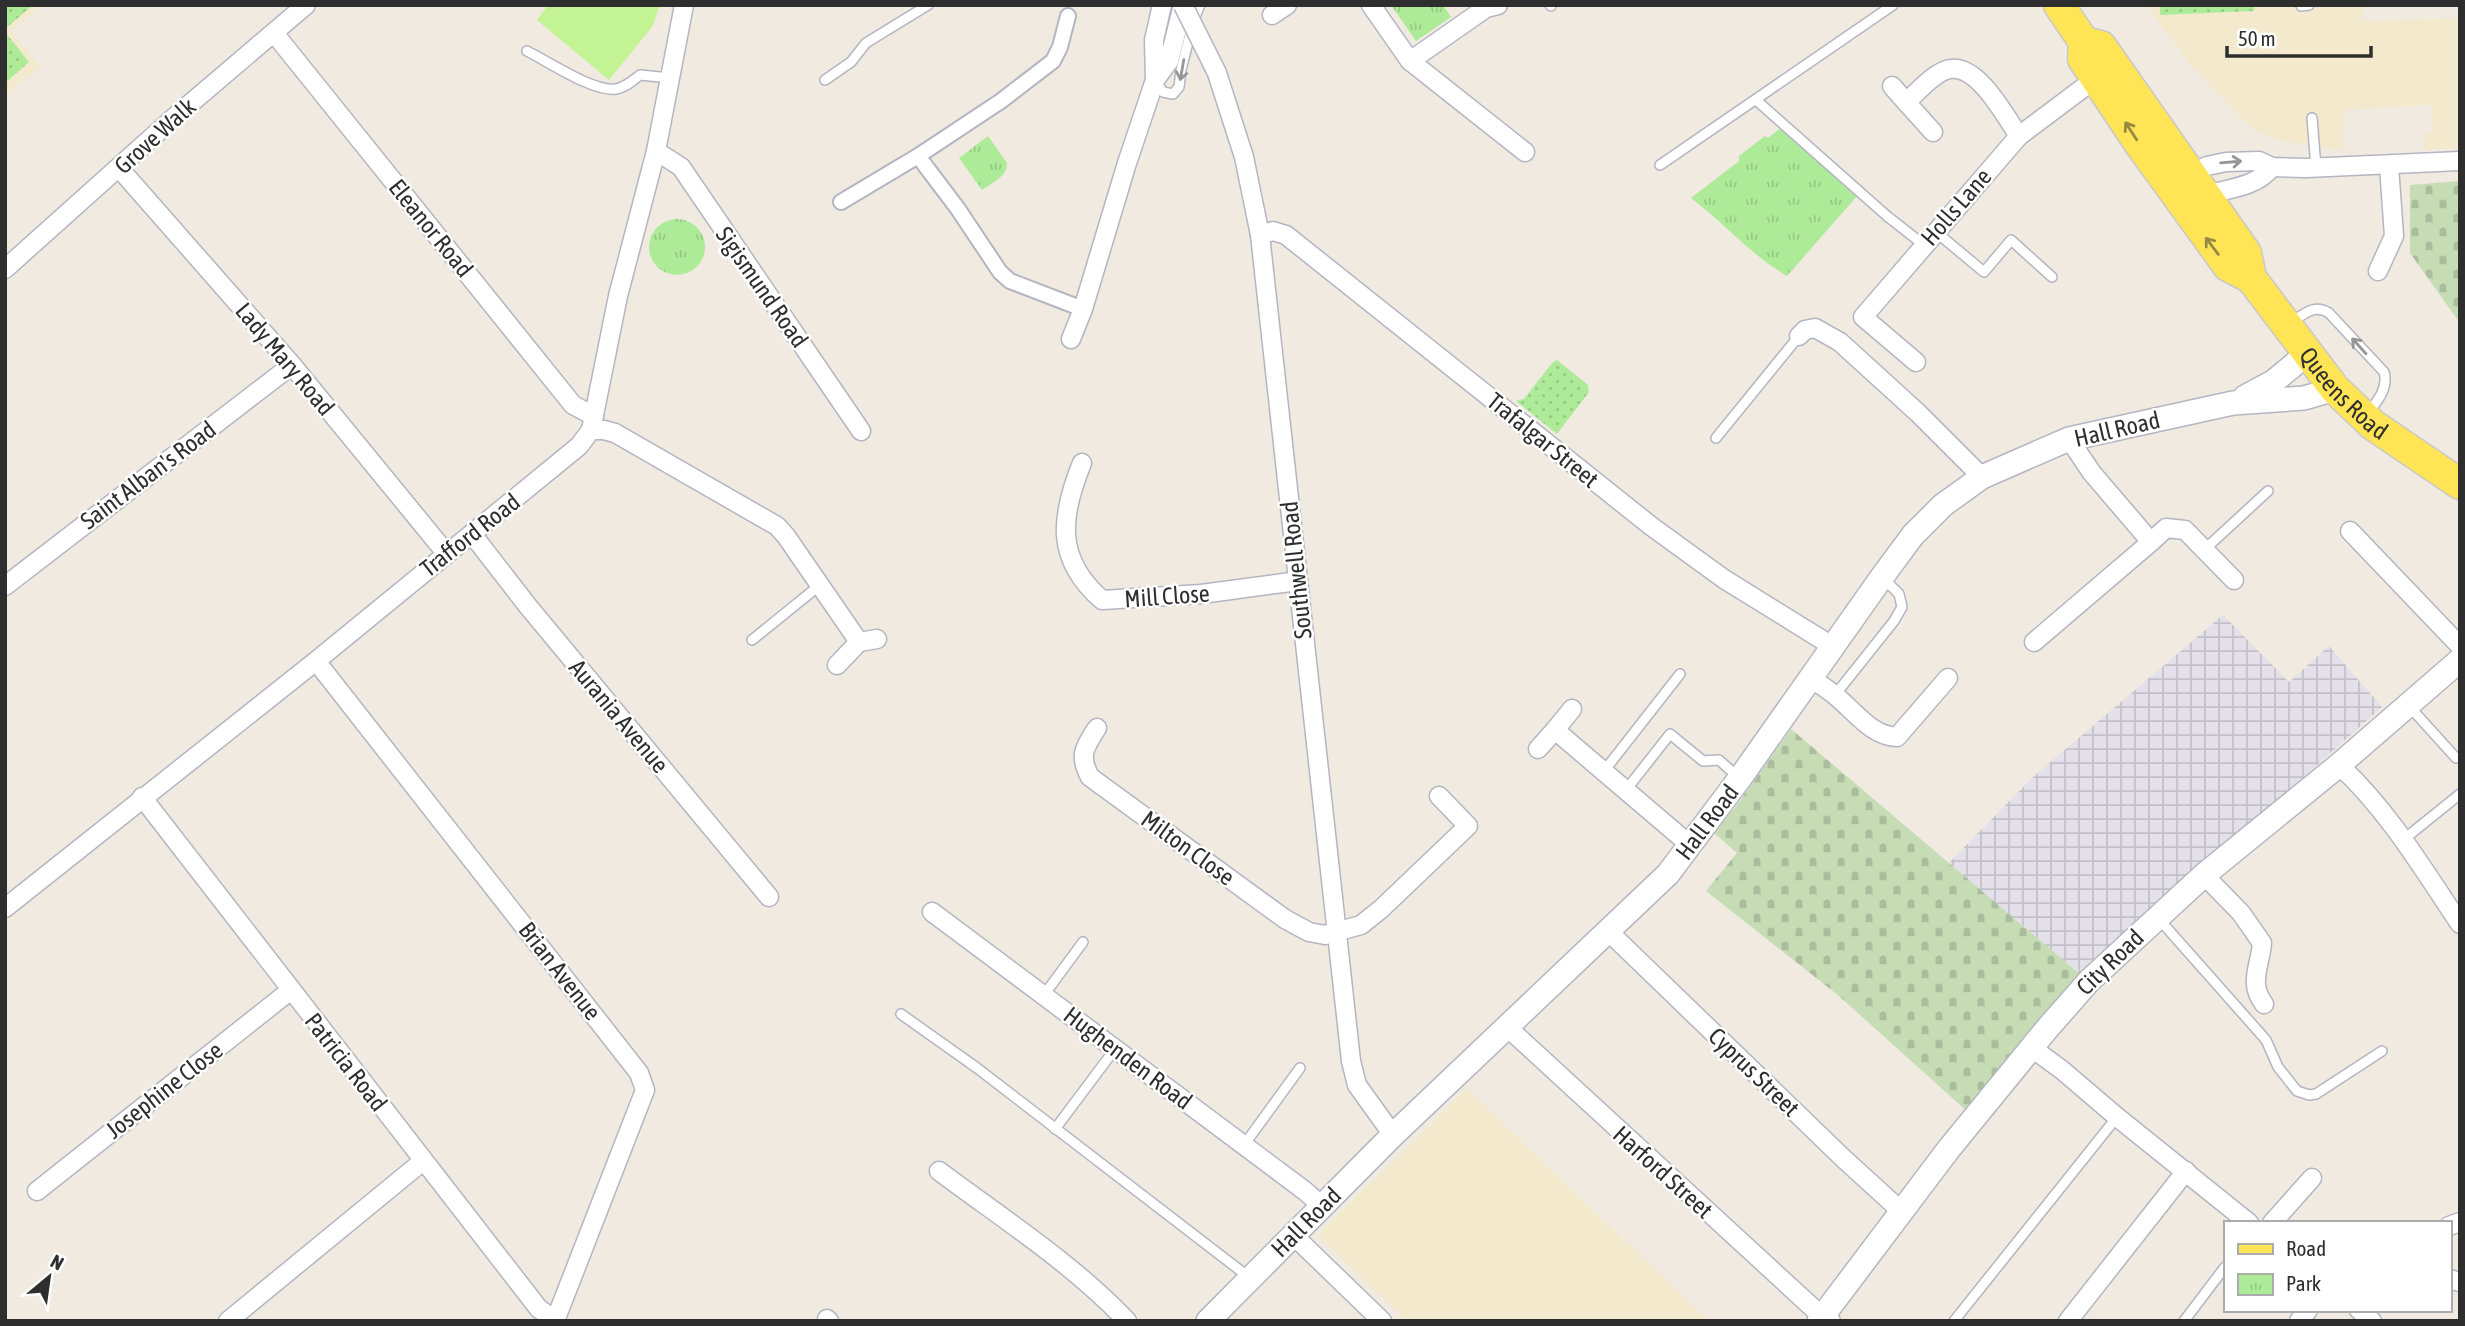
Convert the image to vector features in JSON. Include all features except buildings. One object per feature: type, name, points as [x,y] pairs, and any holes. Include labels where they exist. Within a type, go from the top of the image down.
[{"type":"main road","name":"Queens Road","points":[[2059,5],[2084,42],[2083,59],[2105,71],[2188,190],[2246,253],[2251,278],[2335,389],[2370,423],[2460,484]]},
{"type":"street","name":"Grove Walk","points":[[5,269],[178,114],[306,5]]},
{"type":"street","points":[[593,423],[618,296],[656,151],[684,5]]},
{"type":"street","points":[[1155,80],[1154,40],[1162,5]]},
{"type":"street","points":[[1071,339],[1083,309],[1155,80],[1168,61],[1183,5]]},
{"type":"street","name":"Southwell Road","points":[[1183,5],[1217,73],[1244,157],[1260,235],[1351,1061],[1357,1085],[1393,1135]]},
{"type":"street","points":[[1371,5],[1409,61],[1525,152]]},
{"type":"street","points":[[1409,61],[1486,8],[1498,5]]},
{"type":"street","points":[[841,202],[918,156],[1001,101],[1053,61],[1060,47],[1068,16]]},
{"type":"street","name":"Eleanor Road","points":[[274,33],[573,405],[604,430],[615,433],[777,526],[786,536],[820,585],[868,641],[836,665]]},
{"type":"street","points":[[1906,102],[1936,76],[1951,69],[1969,72],[1992,97],[2019,136]]},
{"type":"street","name":"Holls Lane","points":[[1916,362],[1863,317],[2019,136],[2105,71]]},
{"type":"street","points":[[1892,86],[1933,132]]},
{"type":"street","name":"Sigismund Road","points":[[656,151],[681,167],[861,431]]},
{"type":"street","points":[[918,156],[1000,272],[1010,281],[1083,309]]},
{"type":"street","points":[[2188,190],[2207,166],[2226,162],[2259,161],[2272,167],[2316,168],[2460,161]]},
{"type":"street","points":[[2378,271],[2394,236],[2389,166]]},
{"type":"street","points":[[2188,190],[2240,187],[2263,178],[2272,167]]},
{"type":"street","name":"Lady Mary Road","points":[[120,168],[292,365],[446,553]]},
{"type":"street","name":"Trafalgar Street","points":[[1260,235],[1273,231],[1286,235],[1651,526],[1724,579],[1832,646]]},
{"type":"street","points":[[1799,336],[1805,330],[1815,328],[1840,342],[1918,413],[1982,477]]},
{"type":"street","name":"Hall Road","points":[[2232,403],[2273,382],[2308,354]]},
{"type":"street","name":"Saint Alban's Road","points":[[5,586],[292,365]]},
{"type":"street","name":"Hall Road","points":[[1208,1321],[1393,1135],[1668,874],[1740,778],[1809,677],[1913,535],[1943,505],[1982,477],[2069,439],[2232,403],[2304,398],[2335,389]]},
{"type":"street","name":"Trafford Road","points":[[5,908],[316,661],[579,446],[593,423]]},
{"type":"street","points":[[2069,439],[2092,472],[2151,541]]},
{"type":"street","name":"Mill Close","points":[[1082,463],[1069,496],[1065,532],[1071,558],[1085,585],[1102,600],[1201,594],[1298,581]]},
{"type":"street","points":[[2034,642],[2166,528],[2185,530],[2234,580]]},
{"type":"street","points":[[2350,531],[2460,646]]},
{"type":"street","name":"Aurania Avenue","points":[[472,534],[527,605],[769,897]]},
{"type":"street","name":"City Road","points":[[1824,1319],[1900,1210],[2088,981],[2204,875],[2339,765],[2460,660]]},
{"type":"street","name":"Brian Avenue","points":[[316,661],[590,1007],[639,1073],[645,1090],[556,1320]]},
{"type":"street","points":[[1809,677],[1884,736],[1897,737],[1922,719],[1948,678]]},
{"type":"street","points":[[1538,749],[1572,709]]},
{"type":"street","name":"Milton Close","points":[[1097,728],[1083,751],[1083,765],[1090,777],[1298,927],[1325,935],[1337,933]]},
{"type":"street","points":[[1555,730],[1690,845]]},
{"type":"street","points":[[2339,765],[2353,778],[2403,840],[2460,924]]},
{"type":"street","points":[[1337,933],[1361,925],[1381,909],[1468,826],[1439,796]]},
{"type":"street","name":"Patricia Road","points":[[142,797],[539,1309],[556,1320]]},
{"type":"street","points":[[2204,875],[2241,913],[2262,943],[2255,978],[2256,993],[2264,1003]]},
{"type":"street","name":"Hughenden Road","points":[[932,912],[1322,1206]]},
{"type":"street","name":"Cyprus Street","points":[[1609,932],[1900,1210]]},
{"type":"street","name":"Josephine Close","points":[[37,1191],[291,990]]},
{"type":"street","name":"Harford Street","points":[[1506,1027],[1824,1319]]},
{"type":"street","points":[[2032,1048],[2247,1221]]},
{"type":"street","points":[[228,1321],[423,1161]]},
{"type":"street","points":[[939,1171],[1075,1272],[1101,1293],[1127,1321]]},
{"type":"street","points":[[2068,1321],[2186,1171]]},
{"type":"street","points":[[2274,1221],[2312,1178]]},
{"type":"street","points":[[1293,1235],[1382,1321]]},
{"type":"lane","points":[[825,80],[851,62],[866,43],[928,5]]},
{"type":"lane","points":[[1155,80],[1163,92],[1172,94],[1179,87],[1184,57],[1200,5]]},
{"type":"lane","points":[[1660,165],[1894,5]]},
{"type":"lane","points":[[2301,6],[2309,5]]},
{"type":"lane","points":[[527,51],[599,88],[625,87],[640,75],[670,78]]},
{"type":"lane","points":[[1756,100],[1887,216],[1984,272],[2011,240],[2052,276]]},
{"type":"lane","points":[[2312,118],[2316,168]]},
{"type":"lane","points":[[2288,324],[2313,308],[2323,309],[2384,372],[2385,387],[2365,416]]},
{"type":"lane","points":[[1716,438],[1799,336]]},
{"type":"lane","points":[[2204,550],[2269,491]]},
{"type":"lane","points":[[1835,695],[1894,621],[1902,607],[1899,594],[1882,577]]},
{"type":"lane","points":[[752,640],[820,585]]},
{"type":"lane","points":[[1604,771],[1680,674]]},
{"type":"lane","points":[[2408,705],[2456,758]]},
{"type":"lane","points":[[1626,790],[1670,734],[1703,761],[1719,760],[1740,778]]},
{"type":"lane","points":[[2403,840],[2460,794]]},
{"type":"lane","points":[[2157,917],[2266,1040],[2278,1067],[2297,1091],[2316,1094],[2382,1051]]},
{"type":"lane","points":[[1044,995],[1083,942]]},
{"type":"lane","points":[[901,1014],[977,1068],[1250,1278]]},
{"type":"lane","points":[[1055,1129],[1115,1049]]},
{"type":"lane","points":[[1244,1145],[1300,1068]]},
{"type":"lane","points":[[1954,1321],[2117,1117]]},
{"type":"lane","points":[[2184,1321],[2224,1268]]},
{"type":"shaded area","points":[[5,5],[41,5],[11,31],[40,66],[5,96]]},
{"type":"shaded area","points":[[2148,5],[2362,5],[2363,21],[2460,18],[2460,148],[2424,150],[2424,133],[2433,131],[2431,105],[2344,110],[2342,150],[2274,139],[2252,129],[2194,68],[2154,17]]},
{"type":"shaded area","points":[[2223,615],[2289,682],[2329,646],[2382,707],[2081,975],[1949,863],[2033,777]]},
{"type":"shaded area","points":[[1467,1089],[1708,1321],[1408,1321],[1317,1235]]},
{"type":"green space","points":[[5,5],[33,5],[5,29]]},
{"type":"green space","points":[[548,5],[660,5],[652,27],[609,80],[537,20]]},
{"type":"green space","points":[[1391,5],[1443,5],[1451,17],[1416,41]]},
{"type":"green space","points":[[2160,5],[2254,5],[2254,11],[2160,15]]},
{"type":"green space","points":[[5,32],[29,62],[5,83]]},
{"type":"green space","points":[[1782,127],[1858,195],[1787,276],[1761,258],[1691,198],[1739,161],[1739,156]]},
{"type":"green space","points":[[988,136],[1007,163],[1007,168],[999,179],[982,190],[959,158]]},
{"type":"green space","points":[[2460,181],[2460,323],[2410,253],[2410,185]]},
{"type":"green space","points":[[677,219],[688,221],[697,227],[703,236],[703,258],[697,267],[688,273],[677,275],[666,273],[657,267],[651,258],[649,247],[651,236],[657,227],[666,221]]},
{"type":"green space","points":[[1557,360],[1588,385],[1589,392],[1557,434],[1516,401],[1524,399]]},
{"type":"green space","points":[[1791,729],[2081,975],[1969,1113],[1839,996],[1706,891],[1737,853],[1714,833]]}]
